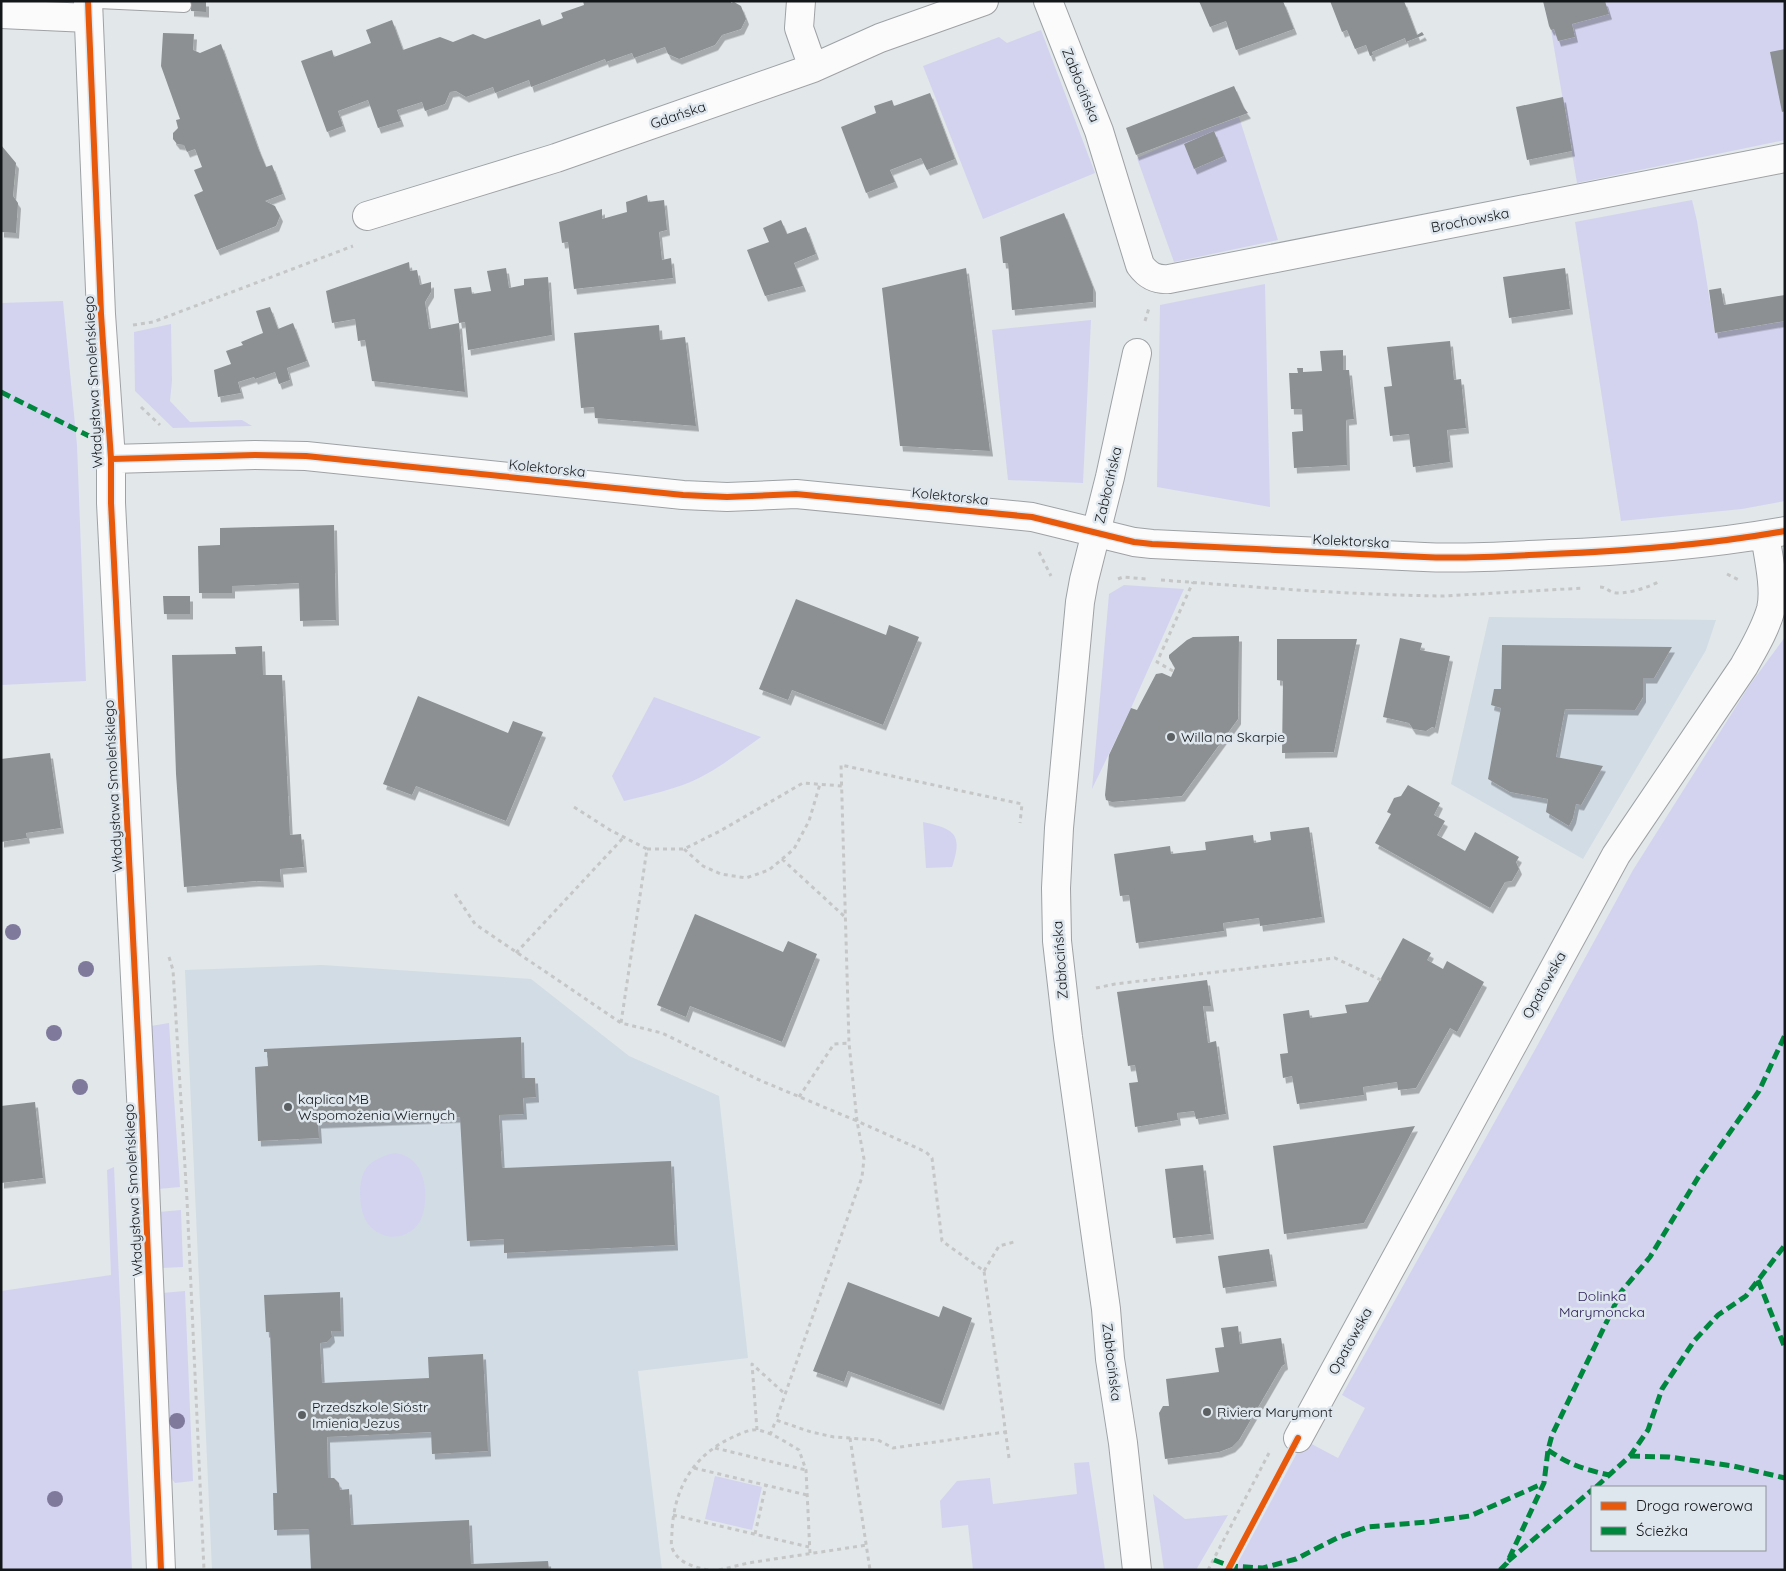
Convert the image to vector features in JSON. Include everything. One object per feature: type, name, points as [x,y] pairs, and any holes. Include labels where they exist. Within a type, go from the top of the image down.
[{"type":"street","points":[[801,1],[799,28],[813,68]]},
{"type":"street","name":"Gdańska","points":[[367,216],[556,158],[813,68],[880,38],[984,1]]},
{"type":"street","name":"Zabłocińska","points":[[1048,1],[1099,131],[1140,265],[1150,276],[1155,278]]},
{"type":"street","points":[[1,14],[91,7]]},
{"type":"street","name":"Władysława Smoleńskiego","points":[[91,7],[101,314],[110,459],[110,503],[143,1136],[161,1570]]},
{"type":"street","name":"Brochowska","points":[[1155,278],[1169,279],[1785,158]]},
{"type":"street","name":"Zabłocińska","points":[[1137,354],[1110,477],[1084,580],[1079,612],[1059,828],[1056,888],[1057,941],[1068,1037],[1106,1309],[1110,1359],[1124,1443],[1137,1570]]},
{"type":"street","name":"Kolektorska","points":[[110,459],[254,455],[306,456],[683,495],[727,497],[796,494],[1032,517],[1134,542],[1171,546],[1457,559],[1685,546],[1775,533]]},
{"type":"street","name":"Opatowska","points":[[1298,1438],[1616,855],[1744,666],[1762,634],[1771,607],[1775,533]]},
{"type":"lane","points":[[91,7],[184,4]]},
{"type":"path","points":[[1173,671],[1157,662],[1193,582]]},
{"type":"path","points":[[770,1435],[862,1177],[864,1159],[857,1121],[849,1044],[841,765],[1022,804],[1020,822]]},
{"type":"path","points":[[574,806],[647,849],[684,849],[720,831],[804,783],[842,786]]},
{"type":"path","points":[[684,849],[702,866],[721,874],[746,878],[769,870],[794,849],[809,821],[820,784]]},
{"type":"path","points":[[516,953],[624,837]]},
{"type":"path","points":[[621,1023],[647,849]]},
{"type":"path","points":[[782,859],[846,918]]},
{"type":"path","points":[[455,894],[475,924],[621,1023],[662,1033],[757,1079],[926,1152],[932,1158],[942,1241],[984,1270]]},
{"type":"path","points":[[1093,989],[1115,984],[1335,958],[1381,980]]},
{"type":"path","points":[[798,1097],[834,1044],[849,1044]]},
{"type":"path","points":[[1009,1458],[984,1270],[999,1246],[1014,1242]]},
{"type":"path","points":[[757,1430],[752,1364],[785,1394]]},
{"type":"path","points":[[776,1420],[811,1432],[834,1437],[878,1440],[893,1448],[1005,1432]]},
{"type":"path","points":[[708,1570],[694,1568],[679,1558],[671,1548],[673,1515],[682,1485],[701,1459],[721,1443],[745,1431],[757,1430],[799,1450],[806,1470],[810,1554]]},
{"type":"path","points":[[850,1438],[870,1570]]},
{"type":"path","points":[[715,1448],[806,1470]]},
{"type":"path","points":[[694,1468],[807,1495]]},
{"type":"path","points":[[755,1534],[766,1485]]},
{"type":"path","points":[[673,1515],[809,1547]]},
{"type":"path","points":[[719,1570],[748,1563],[867,1545]]},
{"type":"shaded area","points":[[1489,617],[1716,620],[1706,650],[1583,859],[1451,784]]},
{"type":"shaded area","points":[[322,965],[531,979],[629,1056],[719,1096],[748,1358],[638,1371],[662,1570],[212,1570],[185,970]]},
{"type":"green space","points":[[1543,1],[1785,1],[1785,140],[1577,183],[1551,30]]},
{"type":"green space","points":[[1041,30],[1095,173],[983,219],[923,66],[999,37],[1007,43]]},
{"type":"green space","points":[[1239,117],[1278,240],[1174,262],[1137,158],[1182,138]]},
{"type":"green space","points":[[1692,200],[1715,333],[1785,321],[1785,501],[1742,509],[1621,521],[1575,222]]},
{"type":"green space","points":[[1265,284],[1270,507],[1157,487],[1160,305]]},
{"type":"green space","points":[[63,301],[77,445],[86,681],[1,685],[1,303]]},
{"type":"green space","points":[[1091,320],[1083,483],[1008,480],[992,330]]},
{"type":"green space","points":[[171,324],[172,381],[170,401],[190,422],[242,420],[252,426],[173,428],[135,391],[134,332]]},
{"type":"green space","points":[[1124,585],[1184,589],[1131,708],[1092,789],[1109,594]]},
{"type":"green space","name":"Dolinka Marymoncka","points":[[1785,637],[1785,1570],[1234,1570],[1304,1440],[1338,1458],[1365,1408],[1342,1395],[1633,870],[1749,686]]},
{"type":"green space","points":[[654,697],[761,737],[723,764],[699,778],[672,789],[624,801],[612,776]]},
{"type":"green space","points":[[923,822],[943,827],[954,835],[957,847],[952,867],[926,868]]},
{"type":"green space","points":[[169,1023],[180,1187],[158,1189],[151,1026]]},
{"type":"green space","points":[[394,1153],[404,1155],[413,1160],[419,1168],[423,1177],[425,1197],[422,1217],[418,1225],[405,1234],[390,1236],[382,1235],[369,1225],[363,1214],[360,1190],[362,1176],[367,1167],[378,1159]]},
{"type":"green space","points":[[114,1167],[132,1570],[1,1570],[1,1291],[111,1275],[107,1170]]},
{"type":"green space","points":[[181,1210],[183,1267],[162,1268],[159,1212]]},
{"type":"green space","points":[[185,1291],[193,1481],[175,1483],[171,1478],[162,1293]]},
{"type":"green space","points":[[1089,1462],[1105,1570],[973,1570],[968,1525],[942,1528],[940,1501],[957,1481],[990,1478],[993,1504],[1077,1494],[1074,1463]]},
{"type":"green space","points":[[715,1476],[762,1487],[752,1530],[705,1519]]},
{"type":"green space","points":[[1153,1494],[1185,1519],[1228,1515],[1196,1570],[1164,1570]]},
{"type":"building","points":[[191,1],[206,1],[206,12],[191,11]]},
{"type":"building","points":[[583,1],[731,1],[731,3],[734,2],[741,6],[746,19],[741,29],[722,35],[715,45],[679,59],[668,54],[665,47],[634,58],[632,53],[606,62],[605,59],[531,87],[529,80],[495,93],[493,87],[466,97],[456,91],[450,92],[445,104],[425,111],[422,102],[397,110],[401,121],[378,128],[368,100],[338,111],[343,126],[327,132],[301,61],[332,50],[334,57],[371,43],[366,30],[392,20],[403,50],[440,37],[453,42],[473,34],[485,39],[540,19],[542,26],[563,18],[561,13],[584,5]]},
{"type":"building","points":[[1199,1],[1283,1],[1294,29],[1236,50],[1226,21],[1210,27]]},
{"type":"building","points":[[1330,1],[1404,1],[1417,35],[1422,32],[1424,35],[1406,42],[1405,38],[1372,52],[1373,55],[1370,56],[1366,45],[1355,49],[1347,30],[1342,32]]},
{"type":"building","points":[[1543,1],[1605,1],[1609,14],[1572,24],[1575,37],[1558,41],[1554,29],[1551,30],[1549,26]]},
{"type":"building","points":[[163,33],[194,34],[193,50],[200,53],[221,44],[258,148],[266,167],[272,165],[283,194],[265,201],[275,206],[280,216],[276,226],[217,250],[194,195],[203,191],[194,170],[202,167],[195,149],[187,152],[184,145],[177,144],[173,139],[173,133],[178,128],[176,120],[180,119],[161,66]]},
{"type":"building","points":[[1785,49],[1785,111],[1782,112],[1770,52]]},
{"type":"building","points":[[1234,86],[1248,113],[1136,155],[1126,128]]},
{"type":"building","points":[[930,93],[955,159],[927,170],[921,158],[890,170],[895,182],[866,193],[841,127],[876,113],[874,106],[892,100],[894,106]]},
{"type":"building","points":[[1563,97],[1572,151],[1527,160],[1516,107]]},
{"type":"building","points":[[1214,131],[1224,156],[1194,169],[1184,144]]},
{"type":"building","points":[[1,145],[16,163],[13,196],[18,203],[16,233],[1,232]]},
{"type":"building","points":[[647,195],[648,202],[664,200],[667,230],[659,232],[662,260],[671,258],[673,278],[574,289],[568,242],[562,243],[559,222],[602,209],[602,219],[627,212],[626,202]]},
{"type":"building","points":[[1064,213],[1093,287],[1093,302],[1012,310],[1008,263],[1003,263],[1000,237]]},
{"type":"building","points":[[781,220],[787,234],[806,227],[816,254],[794,263],[803,286],[765,296],[747,250],[769,242],[763,228]]},
{"type":"building","points":[[409,262],[410,271],[417,270],[420,285],[431,282],[431,292],[425,302],[429,329],[459,323],[465,392],[372,381],[365,340],[358,341],[355,319],[332,323],[326,291]]},
{"type":"building","points":[[506,268],[509,288],[524,285],[524,279],[548,277],[552,335],[468,350],[465,322],[459,323],[454,289],[471,287],[472,294],[491,291],[487,271]]},
{"type":"building","points":[[966,268],[990,451],[900,446],[882,288]]},
{"type":"building","points":[[1565,268],[1570,309],[1509,318],[1503,277]]},
{"type":"building","points":[[1721,288],[1724,305],[1785,295],[1785,321],[1715,333],[1709,290]]},
{"type":"building","points":[[270,307],[278,329],[293,323],[307,361],[287,368],[290,380],[279,384],[275,372],[255,379],[254,377],[238,382],[241,393],[218,397],[214,370],[231,364],[226,351],[243,345],[241,342],[263,333],[256,311]]},
{"type":"building","points":[[659,325],[660,340],[685,337],[696,426],[595,418],[594,407],[581,408],[574,333]]},
{"type":"building","points":[[1450,341],[1454,380],[1461,379],[1466,428],[1447,430],[1450,462],[1413,467],[1409,434],[1390,436],[1384,387],[1392,386],[1387,347]]},
{"type":"building","points":[[1343,350],[1343,370],[1349,370],[1354,419],[1346,420],[1347,465],[1294,468],[1292,432],[1303,431],[1302,409],[1291,409],[1289,373],[1298,373],[1297,368],[1303,368],[1303,372],[1322,371],[1320,351]]},
{"type":"building","points":[[334,525],[336,620],[300,621],[299,583],[232,586],[232,593],[199,593],[198,546],[220,545],[220,528]]},
{"type":"building","points":[[163,596],[190,596],[190,614],[164,614]]},
{"type":"building","points":[[796,599],[886,635],[889,625],[919,637],[883,725],[792,690],[788,700],[759,689]]},
{"type":"building","name":"Willa na Skarpie","points":[[1239,636],[1238,719],[1182,796],[1112,802],[1106,800],[1109,755],[1131,708],[1137,710],[1156,674],[1162,673],[1171,677],[1175,668],[1169,655],[1193,637]]},
{"type":"building","points":[[1400,638],[1422,643],[1420,650],[1450,656],[1435,728],[1432,727],[1426,731],[1413,729],[1409,723],[1383,717]]},
{"type":"building","points":[[1277,639],[1357,639],[1334,752],[1282,753],[1283,681],[1277,680]]},
{"type":"building","points":[[1502,645],[1672,647],[1654,678],[1643,678],[1643,697],[1635,710],[1565,709],[1556,757],[1603,766],[1581,805],[1576,804],[1569,826],[1546,812],[1548,799],[1510,792],[1488,779],[1501,708],[1491,705],[1494,689],[1501,689]]},
{"type":"building","points":[[262,646],[263,675],[282,675],[290,835],[301,834],[304,867],[280,869],[281,882],[256,881],[184,887],[176,774],[172,655],[236,654],[235,647]]},
{"type":"building","points":[[418,696],[508,733],[513,721],[543,732],[506,821],[416,786],[412,795],[383,784]]},
{"type":"building","points":[[50,753],[61,828],[26,833],[27,838],[1,842],[1,759]]},
{"type":"building","points":[[1408,785],[1440,803],[1434,815],[1445,821],[1437,835],[1465,851],[1475,832],[1519,857],[1516,862],[1519,869],[1512,881],[1505,882],[1490,908],[1375,843],[1391,814],[1387,812],[1394,798],[1401,796]]},
{"type":"building","points":[[1309,827],[1322,917],[1260,926],[1259,918],[1223,923],[1224,931],[1136,943],[1129,895],[1120,896],[1114,854],[1170,846],[1171,854],[1206,850],[1205,842],[1253,835],[1254,843],[1271,840],[1270,832]]},
{"type":"building","points":[[695,914],[783,952],[788,941],[817,954],[782,1042],[690,1006],[686,1017],[657,1005]]},
{"type":"building","points":[[1403,938],[1431,953],[1427,960],[1443,969],[1447,961],[1484,982],[1457,1032],[1450,1028],[1416,1088],[1398,1090],[1397,1082],[1363,1087],[1364,1095],[1297,1104],[1292,1076],[1283,1078],[1280,1054],[1288,1053],[1283,1014],[1309,1010],[1310,1018],[1347,1013],[1345,1005],[1368,1002]]},
{"type":"building","points":[[1207,980],[1211,1006],[1203,1006],[1208,1043],[1216,1041],[1226,1114],[1196,1119],[1194,1111],[1177,1113],[1178,1120],[1135,1127],[1129,1083],[1138,1082],[1135,1065],[1128,1066],[1117,992]]},
{"type":"building","points":[[521,1037],[522,1078],[535,1078],[536,1097],[523,1098],[524,1114],[499,1115],[502,1168],[671,1161],[675,1245],[504,1253],[504,1239],[467,1241],[460,1117],[318,1123],[319,1138],[258,1141],[255,1067],[268,1066],[267,1052],[264,1052],[264,1049]]},
{"type":"building","points":[[35,1102],[43,1178],[1,1183],[1,1106]]},
{"type":"building","points":[[1415,1126],[1364,1223],[1284,1234],[1273,1146]]},
{"type":"building","points":[[1203,1165],[1211,1234],[1173,1238],[1165,1169]]},
{"type":"building","points":[[1269,1249],[1274,1281],[1223,1288],[1218,1256]]},
{"type":"building","points":[[848,1282],[939,1317],[943,1306],[972,1318],[941,1405],[848,1371],[844,1382],[813,1371]]},
{"type":"building","points":[[340,1292],[341,1331],[331,1331],[332,1337],[327,1342],[320,1343],[322,1383],[429,1378],[428,1357],[483,1354],[488,1451],[432,1454],[431,1432],[327,1437],[328,1478],[334,1478],[339,1483],[340,1490],[349,1489],[351,1525],[469,1520],[471,1564],[548,1561],[549,1570],[311,1570],[309,1529],[274,1530],[273,1493],[277,1493],[270,1332],[266,1332],[264,1295]]},
{"type":"building","name":"Riviera Marymont","points":[[1238,1326],[1240,1344],[1281,1338],[1285,1364],[1282,1366],[1239,1440],[1232,1447],[1219,1452],[1165,1459],[1159,1413],[1163,1406],[1169,1406],[1166,1379],[1219,1372],[1215,1348],[1224,1347],[1221,1328]]},
{"type":"marked path","points":[[1,392],[89,436]]},
{"type":"marked path","points":[[1500,1570],[1507,1563],[1544,1483],[1552,1435],[1621,1292],[1650,1257],[1699,1176],[1759,1091],[1785,1035]]},
{"type":"marked path","points":[[1597,1486],[1630,1456],[1648,1430],[1662,1389],[1694,1341],[1718,1315],[1746,1296],[1785,1245]]},
{"type":"marked path","points":[[1758,1280],[1785,1348]]},
{"type":"marked path","points":[[1548,1450],[1577,1466],[1609,1475]]},
{"type":"marked path","points":[[1630,1456],[1669,1457],[1733,1466],[1785,1478]]},
{"type":"marked path","points":[[1214,1560],[1230,1566],[1263,1568],[1296,1559],[1337,1538],[1368,1527],[1470,1516],[1544,1483]]},
{"type":"marked path","points":[[1508,1561],[1591,1491]]},
{"type":"cycle path","points":[[88,1],[101,314],[111,459],[111,503],[143,1136],[161,1570]]},
{"type":"cycle path","points":[[111,459],[255,455],[306,456],[683,495],[727,497],[796,494],[1032,517],[1134,542],[1152,544],[1424,557],[1487,557],[1639,549],[1697,544],[1785,531]]},
{"type":"cycle path","points":[[1228,1570],[1298,1438]]},
{"type":"place","name":"Willa na Skarpie","points":[[1171,737]]},
{"type":"place","name":"kaplica MB Wspomożenia Wiernych","points":[[288,1107]]},
{"type":"place","name":"Riviera Marymont","points":[[1207,1412]]},
{"type":"place","name":"Przedszkole Sióstr Imienia Jezus","points":[[302,1415]]}]
